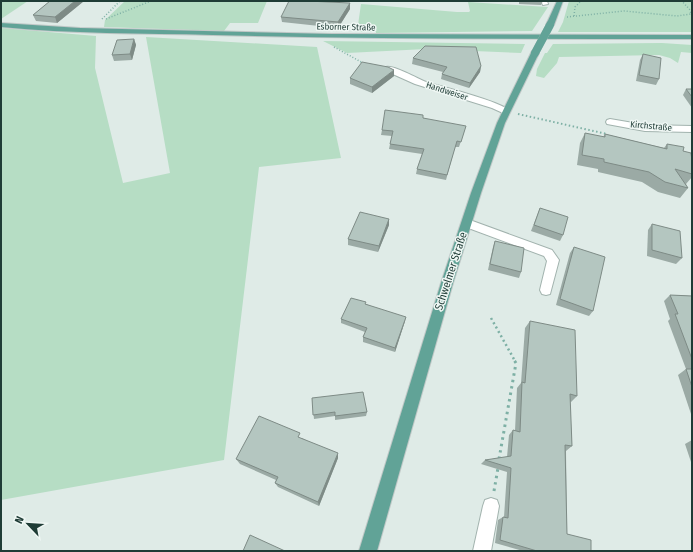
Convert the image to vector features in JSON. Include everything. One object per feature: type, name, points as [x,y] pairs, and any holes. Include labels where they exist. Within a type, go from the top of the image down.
[{"type":"main road","name":"Schwelmer Straße","points":[[368,551],[445,290],[506,111],[552,22],[560,1]]},
{"type":"main road","name":"Esborner Straße","points":[[1,25],[293,36],[429,38],[692,37]]},
{"type":"street","name":"Handweiser","points":[[389,69],[418,82],[495,106],[506,111]]},
{"type":"street","name":"Kirchstraße","points":[[610,122],[645,128],[692,129]]},
{"type":"street","points":[[467,223],[548,253],[554,260],[546,290]]},
{"type":"street","points":[[482,551],[491,506]]},
{"type":"path","points":[[120,1],[100,21],[151,1]]},
{"type":"path","points":[[574,16],[575,7],[581,1]]},
{"type":"path","points":[[563,18],[631,11],[684,17],[691,14],[690,10],[682,1]]},
{"type":"path","points":[[330,47],[383,72],[389,69]]},
{"type":"path","points":[[506,111],[563,126],[608,135]]},
{"type":"path","points":[[491,318],[516,363],[491,506]]},
{"type":"green space","points":[[1,1],[28,1],[1,19]]},
{"type":"green space","points":[[125,1],[267,1],[258,23],[230,23],[224,31],[104,27],[105,20]]},
{"type":"green space","points":[[569,1],[692,1],[692,32],[558,32],[563,22]]},
{"type":"green space","points":[[468,2],[548,7],[532,31],[357,32],[361,4],[469,12]]},
{"type":"green space","points":[[1,28],[96,36],[95,68],[123,183],[170,173],[146,37],[317,47],[341,158],[259,167],[224,460],[1,500]]},
{"type":"green space","points":[[323,41],[525,44],[521,53],[426,49],[347,53]]},
{"type":"green space","points":[[662,43],[692,45],[692,53],[681,52],[678,63],[670,58],[659,55],[559,57],[557,63],[544,78],[536,76],[537,69],[545,53],[547,53],[553,44]]},
{"type":"building","points":[[50,1],[75,1],[55,17],[33,15]]},
{"type":"building","points":[[289,1],[350,3],[338,22],[281,17]]},
{"type":"building","points":[[134,39],[130,54],[112,55],[117,40]]},
{"type":"building","points":[[425,46],[476,47],[481,66],[470,83],[442,74],[447,67],[413,58]]},
{"type":"building","points":[[643,54],[661,58],[659,79],[639,75]]},
{"type":"building","points":[[362,62],[388,67],[394,70],[372,87],[350,78]]},
{"type":"building","points":[[686,89],[692,89],[692,97]]},
{"type":"building","points":[[385,110],[423,115],[423,118],[466,126],[461,142],[457,141],[447,175],[417,169],[424,149],[390,144],[393,131],[382,130]]},
{"type":"building","points":[[585,133],[605,137],[605,134],[667,149],[667,144],[684,147],[683,151],[691,153],[692,174],[675,169],[688,188],[665,182],[649,172],[604,162],[604,159],[582,155]]},
{"type":"building","points":[[540,208],[568,217],[563,235],[534,225]]},
{"type":"building","points":[[360,212],[389,219],[379,246],[348,239]]},
{"type":"building","points":[[652,224],[680,231],[682,258],[652,250]]},
{"type":"building","points":[[495,241],[524,248],[521,272],[490,264]]},
{"type":"building","points":[[574,247],[605,257],[593,311],[560,299]]},
{"type":"building","points":[[670,295],[692,296],[692,359],[675,314],[678,314]]},
{"type":"building","points":[[351,298],[406,317],[395,348],[363,337],[367,328],[341,319]]},
{"type":"building","points":[[530,321],[575,330],[577,396],[570,394],[572,446],[565,445],[567,534],[591,540],[591,551],[537,551],[500,540],[503,517],[508,518],[511,468],[485,460],[511,456],[513,430],[520,432],[522,382],[525,383]]},
{"type":"building","points":[[686,369],[692,369],[692,387]]},
{"type":"building","points":[[363,392],[367,412],[335,416],[335,412],[313,415],[312,398]]},
{"type":"building","points":[[259,416],[300,433],[298,437],[338,453],[318,502],[275,483],[278,477],[236,459]]},
{"type":"building","points":[[250,535],[285,551],[243,551]]}]
